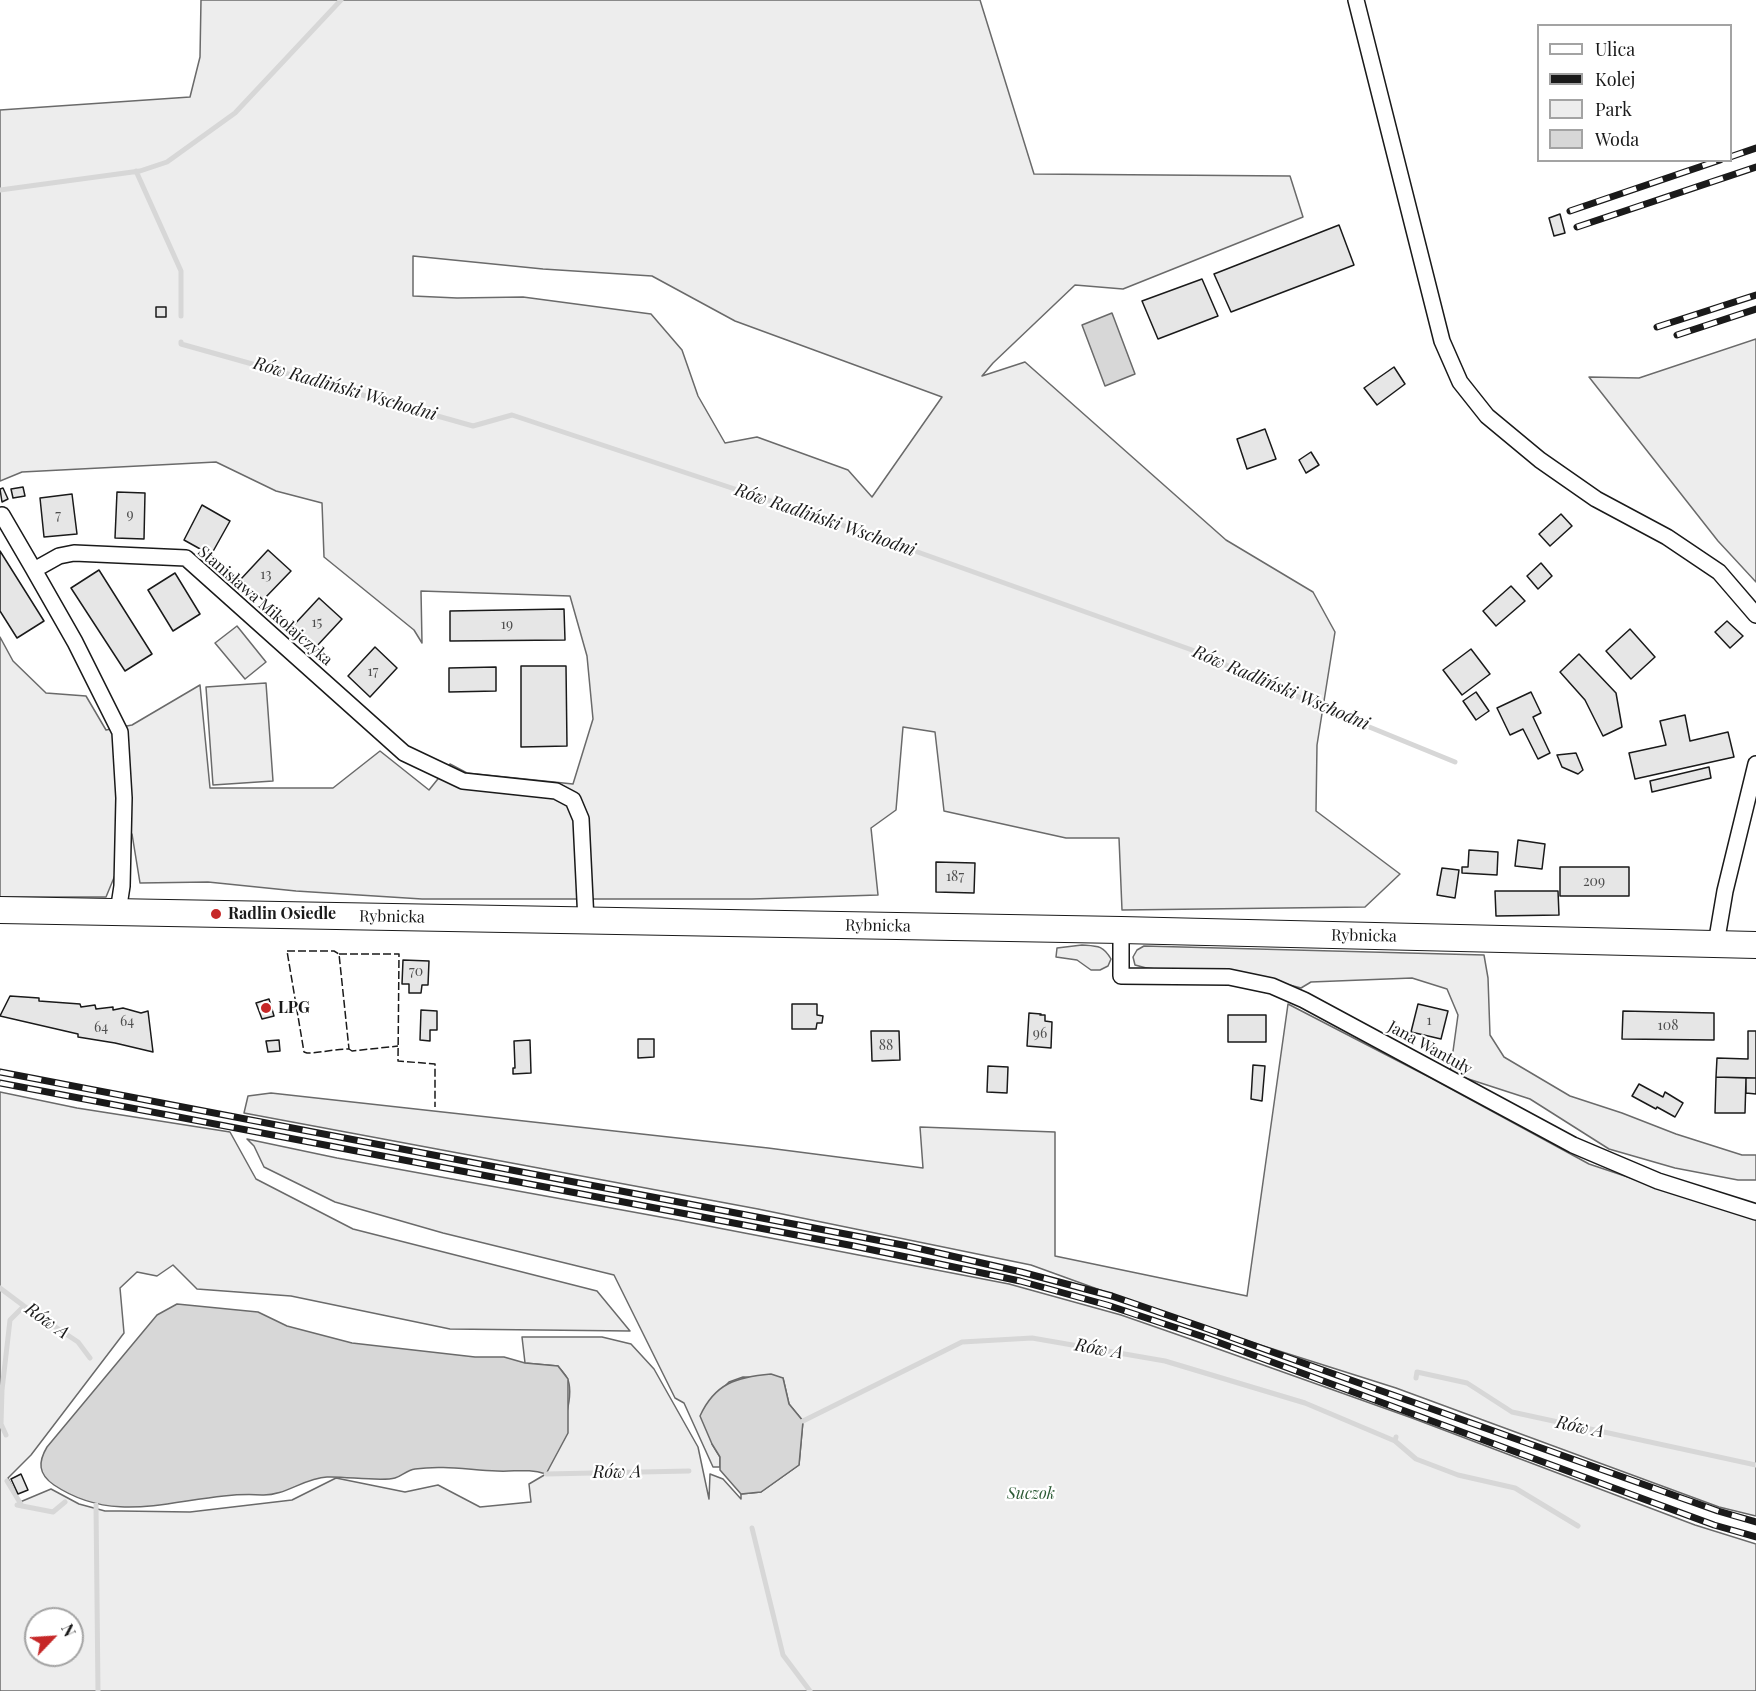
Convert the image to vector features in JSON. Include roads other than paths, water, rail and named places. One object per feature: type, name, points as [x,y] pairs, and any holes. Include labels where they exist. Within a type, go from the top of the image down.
[{"type":"main road","name":"Rybnicka","points":[[0,910],[1121,930],[1756,945]]},
{"type":"street","points":[[1356,0],[1442,341],[1460,382],[1487,416],[1540,460],[1596,499],[1667,537],[1719,572],[1756,615]]},
{"type":"street","points":[[2,515],[75,642],[120,732],[124,798],[122,886],[118,912]]},
{"type":"street","name":"Stanisława Mikołajczyka","points":[[34,570],[59,556],[74,553],[186,558],[404,753],[463,781],[556,791],[573,800],[581,819],[586,921]]},
{"type":"street","points":[[1716,944],[1725,891],[1756,764]]},
{"type":"street","name":"Jana Wantuły","points":[[1121,930],[1121,976],[1229,977],[1272,986],[1304,1000],[1594,1155],[1658,1181],[1756,1212]]},
{"type":"water","points":[[1112,313],[1135,374],[1105,386],[1082,325]]},
{"type":"water","points":[[177,1304],[258,1312],[287,1326],[352,1343],[475,1357],[504,1357],[525,1363],[558,1366],[568,1379],[568,1433],[546,1474],[527,1471],[425,1468],[412,1470],[389,1479],[319,1478],[270,1495],[235,1495],[131,1507],[105,1505],[80,1498],[54,1485],[45,1477],[41,1468],[47,1447],[157,1315]]},
{"type":"water","points":[[771,1374],[783,1378],[789,1404],[803,1421],[799,1465],[761,1492],[741,1494],[720,1470],[720,1457],[700,1416],[713,1396],[728,1384],[748,1377]]},
{"type":"waterway","points":[[0,190],[140,171],[167,162],[235,113],[341,0]]},
{"type":"waterway","name":"Rów Radliński Wschodni","points":[[136,171],[181,271],[181,316]]},
{"type":"waterway","name":"Rów Radliński Wschodni","points":[[181,342],[181,344],[473,426],[512,415],[828,520],[1192,650],[1340,715],[1455,762]]},
{"type":"waterway","name":"Rów A","points":[[0,1288],[78,1342],[90,1358]]},
{"type":"waterway","points":[[6,1435],[1,1424],[2,1390],[10,1320],[24,1306]]},
{"type":"waterway","name":"Rów A","points":[[803,1421],[962,1342],[1032,1338],[1165,1361],[1305,1403],[1395,1441],[1396,1437]]},
{"type":"waterway","name":"Rów A","points":[[1416,1378],[1417,1372],[1467,1383],[1512,1412],[1756,1465]]},
{"type":"waterway","points":[[1395,1441],[1416,1459],[1458,1475],[1515,1488],[1578,1526]]},
{"type":"waterway","name":"Rów A","points":[[546,1474],[689,1471]]},
{"type":"waterway","points":[[7,1481],[22,1506]]},
{"type":"waterway","points":[[17,1505],[53,1512],[65,1502]]},
{"type":"waterway","points":[[96,1505],[98,1691]]},
{"type":"waterway","points":[[752,1528],[783,1655],[810,1691]]},
{"type":"railway","points":[[1732,156],[1756,148]]},
{"type":"railway","points":[[1570,211],[1714,162]]},
{"type":"railway","points":[[1577,227],[1756,167]]},
{"type":"railway","points":[[1657,327],[1756,295]]},
{"type":"railway","points":[[1677,335],[1756,309]]},
{"type":"railway","points":[[0,1072],[908,1246],[1021,1272],[1112,1296],[1718,1511],[1756,1522]]},
{"type":"railway","points":[[0,1083],[854,1246],[1020,1281],[1107,1305],[1204,1337],[1714,1525],[1756,1537]]},
{"type":"place","name":"Radlin Osiedle","points":[[216,914]]},
{"type":"place","name":"LPG","points":[[266,1008]]},
{"type":"park label","name":"Suczok","points":[[1031,1494]]}]
